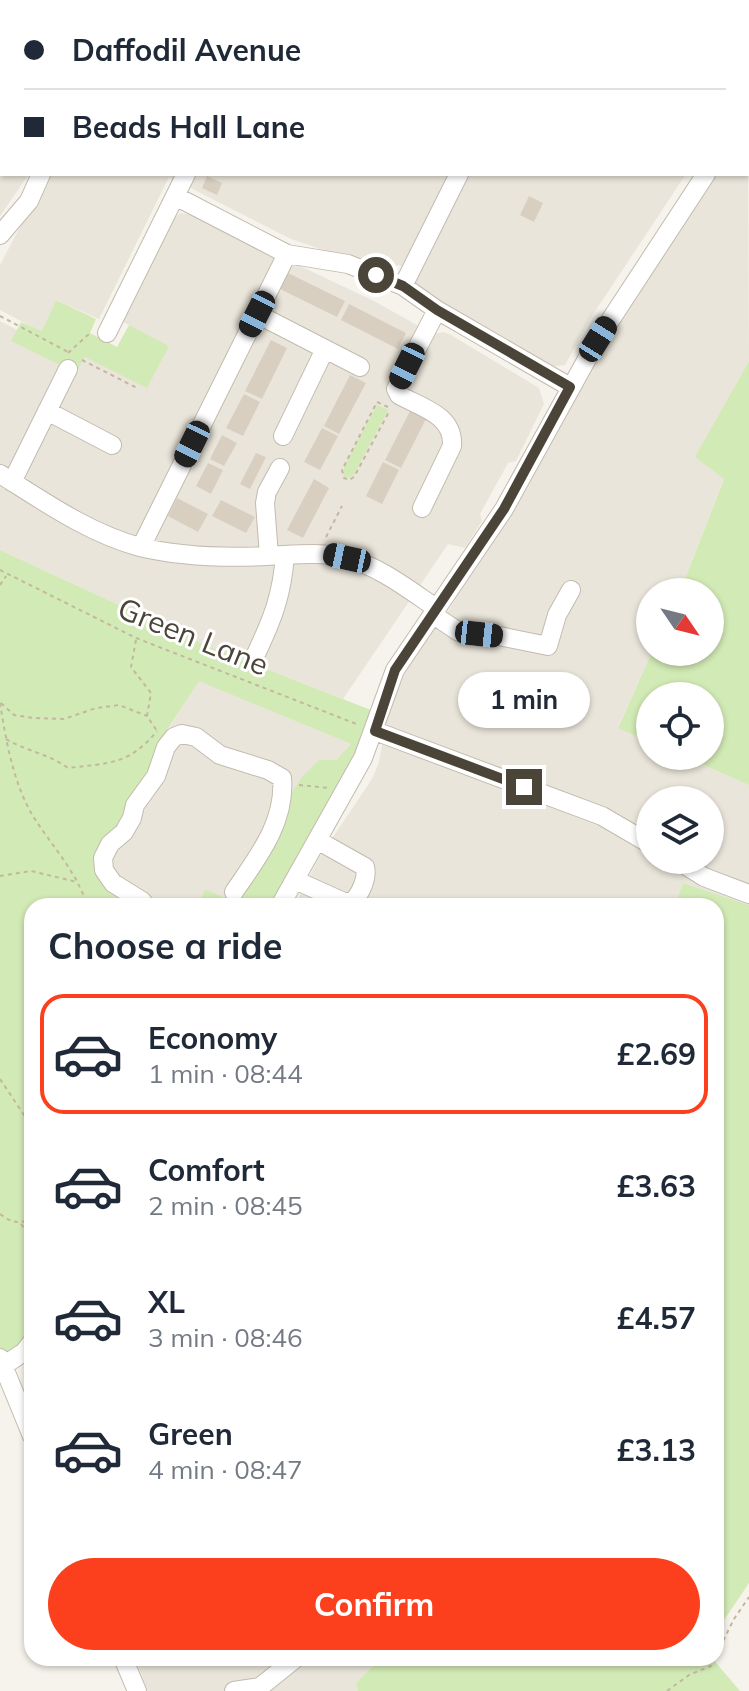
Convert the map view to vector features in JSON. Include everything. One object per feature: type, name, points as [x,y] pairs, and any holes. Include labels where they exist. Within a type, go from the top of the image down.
[{"type":"street","points":[[0,235],[8,213],[29,201],[40,176]]},
{"type":"street","points":[[107,333],[185,176]]},
{"type":"street","points":[[403,286],[458,176]]},
{"type":"street","points":[[285,898],[363,758],[395,670],[504,509],[570,387],[628,290],[705,176]]},
{"type":"street","points":[[175,196],[287,254],[348,264],[403,286],[437,310],[570,387]]},
{"type":"street","points":[[141,547],[287,254]]},
{"type":"street","points":[[422,508],[452,446],[453,435],[441,417],[399,395],[396,389],[437,310]]},
{"type":"street","points":[[257,314],[360,367]]},
{"type":"street","points":[[283,436],[287,414],[325,349]]},
{"type":"street","points":[[73,360],[47,411],[6,478],[94,530],[141,547],[209,557],[318,553],[366,564],[459,632],[499,636],[548,653],[557,615],[571,590]]},
{"type":"street","points":[[47,411],[112,445]]},
{"type":"street","points":[[256,654],[281,593],[277,555],[265,503],[267,492],[280,468]]},
{"type":"street","points":[[375,731],[602,816],[636,836]]},
{"type":"street","points":[[137,898],[113,883],[104,870],[103,858],[110,844],[124,832],[140,796],[156,776],[164,736],[182,734],[196,737],[220,755],[268,770],[282,778],[275,825],[234,892]]},
{"type":"street","points":[[317,840],[365,867],[367,874],[357,898]]},
{"type":"street","points":[[699,874],[749,894]]},
{"type":"street","points":[[295,880],[334,898]]},
{"type":"street","points":[[24,1352],[1,1362],[24,1417]]},
{"type":"street","points":[[126,1666],[137,1691]]},
{"type":"street","points":[[234,1691],[260,1687],[286,1666]]},
{"type":"path","points":[[0,316],[73,360],[139,389]]},
{"type":"path","points":[[73,360],[89,333],[107,333]]},
{"type":"path","points":[[377,402],[391,409],[354,477],[349,480],[344,478],[342,470],[377,402]]},
{"type":"path","points":[[318,553],[342,506]]},
{"type":"path","name":"Green Lane","points":[[0,570],[136,638],[375,731]]},
{"type":"path","points":[[0,585],[7,575]]},
{"type":"path","points":[[136,638],[131,667],[151,693],[147,716],[151,725],[164,736]]},
{"type":"path","points":[[0,702],[14,715],[33,718],[64,719],[96,708],[119,705],[147,716]]},
{"type":"path","points":[[0,702],[6,739],[31,812],[84,898]]},
{"type":"path","points":[[6,739],[25,750],[55,759],[68,768],[119,762],[147,742],[164,736]]},
{"type":"path","points":[[283,784],[337,788]]},
{"type":"path","points":[[0,876],[31,871],[77,883]]},
{"type":"path","points":[[0,1079],[24,1115]]},
{"type":"path","points":[[0,1214],[9,1221],[24,1222]]},
{"type":"path","points":[[20,1223],[24,1229]]},
{"type":"path","points":[[724,1638],[749,1597]]},
{"type":"path","points":[[667,1691],[689,1675],[711,1666]]},
{"type":"shaded area","points":[[0,176],[28,176],[0,216]]},
{"type":"shaded area","points":[[47,176],[685,176],[592,316],[565,365],[547,367],[416,287],[416,274],[399,265],[384,271],[291,239],[169,177],[99,319],[56,300],[42,332],[0,310],[0,265]]},
{"type":"shaded area","points":[[716,176],[748,176],[749,361],[731,393],[724,478],[685,578],[636,578],[636,666],[646,666],[618,727],[636,735],[636,770],[715,770],[749,785],[749,905],[683,883],[677,898],[298,898],[319,858],[372,779],[379,762],[384,734],[381,731],[408,666],[423,641],[449,610],[574,393]]},
{"type":"shaded area","points":[[180,213],[192,215],[374,301],[433,334],[444,332],[451,335],[539,388],[544,404],[516,461],[508,463],[480,514],[482,521],[465,548],[448,544],[343,699],[210,647],[0,550],[0,321],[17,330],[12,341],[76,373],[85,356],[169,346],[121,321],[171,221]]},
{"type":"shaded area","points":[[199,680],[351,744],[336,760],[238,898],[226,898],[205,889],[201,898],[135,898],[113,883],[108,847],[167,731]]},
{"type":"shaded area","points":[[138,1666],[373,1666],[356,1683],[358,1691],[148,1691]]},
{"type":"green space","points":[[56,300],[96,319],[90,333],[117,347],[129,325],[169,346],[147,388],[85,357],[76,373],[11,341],[21,322],[42,331]]},
{"type":"green space","points":[[749,361],[749,785],[715,770],[724,770],[724,682],[639,682],[646,666],[724,666],[724,578],[685,578],[724,479],[695,457]]},
{"type":"green space","points":[[377,405],[388,410],[353,476],[346,478],[343,475],[344,467]]},
{"type":"green space","points":[[0,550],[210,647],[381,714],[284,898],[238,898],[272,850],[289,797],[302,777],[319,760],[336,760],[351,744],[199,681],[167,730],[173,738],[104,870],[137,898],[24,898],[24,1348],[0,1366]]},
{"type":"green space","points":[[636,688],[636,736],[618,728]]},
{"type":"green space","points":[[683,883],[749,905],[749,1583],[724,1620],[724,898],[677,898]]},
{"type":"green space","points":[[205,889],[226,898],[201,898]]},
{"type":"green space","points":[[373,1666],[719,1666],[740,1691],[358,1691],[356,1683]]},
{"type":"building","points":[[207,176],[222,183],[217,195],[202,188]]},
{"type":"building","points":[[529,196],[543,203],[534,222],[520,215]]},
{"type":"building","points":[[288,273],[345,301],[337,317],[280,289]]},
{"type":"building","points":[[349,304],[406,333],[398,349],[341,320]]},
{"type":"building","points":[[271,340],[287,348],[262,399],[245,391]]},
{"type":"building","points":[[350,375],[366,383],[339,434],[324,426]]},
{"type":"building","points":[[244,394],[260,402],[243,436],[226,428]]},
{"type":"building","points":[[411,409],[427,417],[401,468],[385,460]]},
{"type":"building","points":[[322,428],[338,436],[320,470],[304,462]]},
{"type":"building","points":[[222,435],[237,443],[224,466],[210,459]]},
{"type":"building","points":[[256,453],[266,457],[250,489],[240,484]]},
{"type":"building","points":[[383,462],[399,470],[382,504],[366,496]]},
{"type":"building","points":[[208,463],[223,470],[211,494],[196,486]]},
{"type":"building","points":[[314,479],[329,488],[303,538],[287,530]]},
{"type":"building","points":[[177,498],[208,514],[198,532],[168,516]]},
{"type":"building","points":[[221,500],[255,517],[246,533],[212,516]]},
{"type":"route","points":[[376,275],[403,286],[437,310],[570,387],[504,509],[395,670],[375,731],[524,787]]}]
